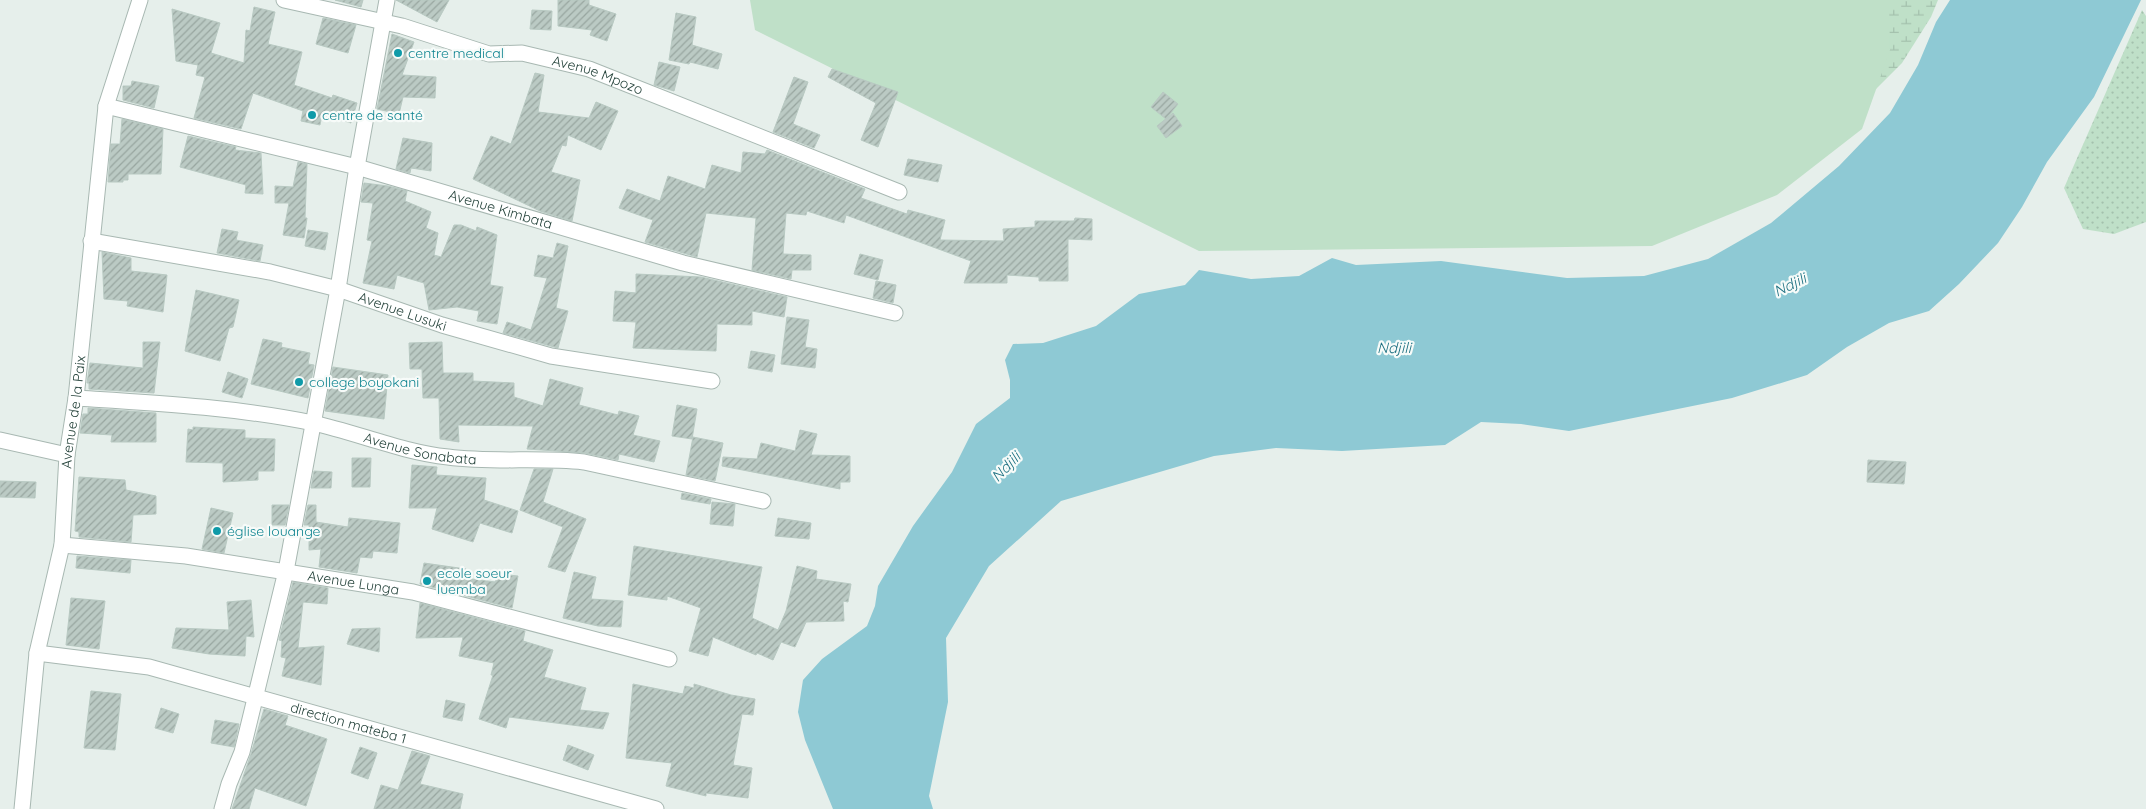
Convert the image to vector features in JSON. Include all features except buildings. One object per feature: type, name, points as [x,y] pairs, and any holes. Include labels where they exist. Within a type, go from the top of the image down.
[{"type":"street","name":"Avenue de la Paix","points":[[22,809],[37,653],[62,545],[67,455],[76,398],[106,106],[140,0]]},
{"type":"street","name":"Avenue Mpozo","points":[[284,0],[384,22],[489,54],[522,53],[589,69],[899,192]]},
{"type":"street","points":[[222,809],[228,784],[242,752],[286,571],[338,289],[357,167],[387,0]]},
{"type":"street","name":"Avenue Kimbata","points":[[106,106],[357,167],[683,262],[895,313]]},
{"type":"street","name":"Avenue Lusuki","points":[[91,241],[270,272],[338,289],[519,348],[551,356],[712,381]]},
{"type":"street","name":"Avenue Sonabata","points":[[76,398],[190,406],[312,423],[447,457],[508,461],[559,459],[584,462],[763,501]]},
{"type":"street","points":[[0,440],[67,455]]},
{"type":"street","name":"Avenue Lunga","points":[[62,545],[186,556],[413,592],[669,659]]},
{"type":"street","name":"direction mateba 1","points":[[37,653],[149,667],[656,809]]},
{"type":"green space","points":[[750,0],[1889,0],[1890,50],[1862,129],[1777,195],[1652,246],[1199,251],[755,30]]},
{"type":"green space","points":[[1812,0],[1938,0],[1931,17],[1902,63],[1857,108]]},
{"type":"green space","points":[[2142,10],[2146,16],[2146,222],[2114,234],[2083,229],[2064,188]]},
{"type":"water","name":"Ndjili","points":[[1950,0],[2141,0],[2094,97],[2047,162],[2022,207],[1998,243],[1959,284],[1929,311],[1889,323],[1847,347],[1807,375],[1732,398],[1569,431],[1521,424],[1481,422],[1445,445],[1342,451],[1276,448],[1214,456],[1061,501],[989,566],[946,638],[948,702],[929,796],[933,809],[833,809],[805,740],[798,712],[803,680],[822,659],[867,626],[875,606],[878,586],[913,526],[952,472],[976,424],[1010,398],[1010,380],[1005,360],[1013,344],[1043,343],[1096,326],[1139,294],[1185,285],[1199,270],[1251,279],[1299,276],[1332,258],[1356,265],[1441,261],[1567,278],[1644,276],[1708,259],[1771,223],[1839,166],[1890,113],[1918,65],[1936,22]]},
{"type":"place","name":"centre medical","points":[[398,53]]},
{"type":"place","name":"centre de santé","points":[[312,115]]},
{"type":"place","name":"college boyokani","points":[[299,382]]},
{"type":"place","name":"église louange","points":[[217,531]]},
{"type":"place","name":"ecole soeur luemba","points":[[427,581]]}]
